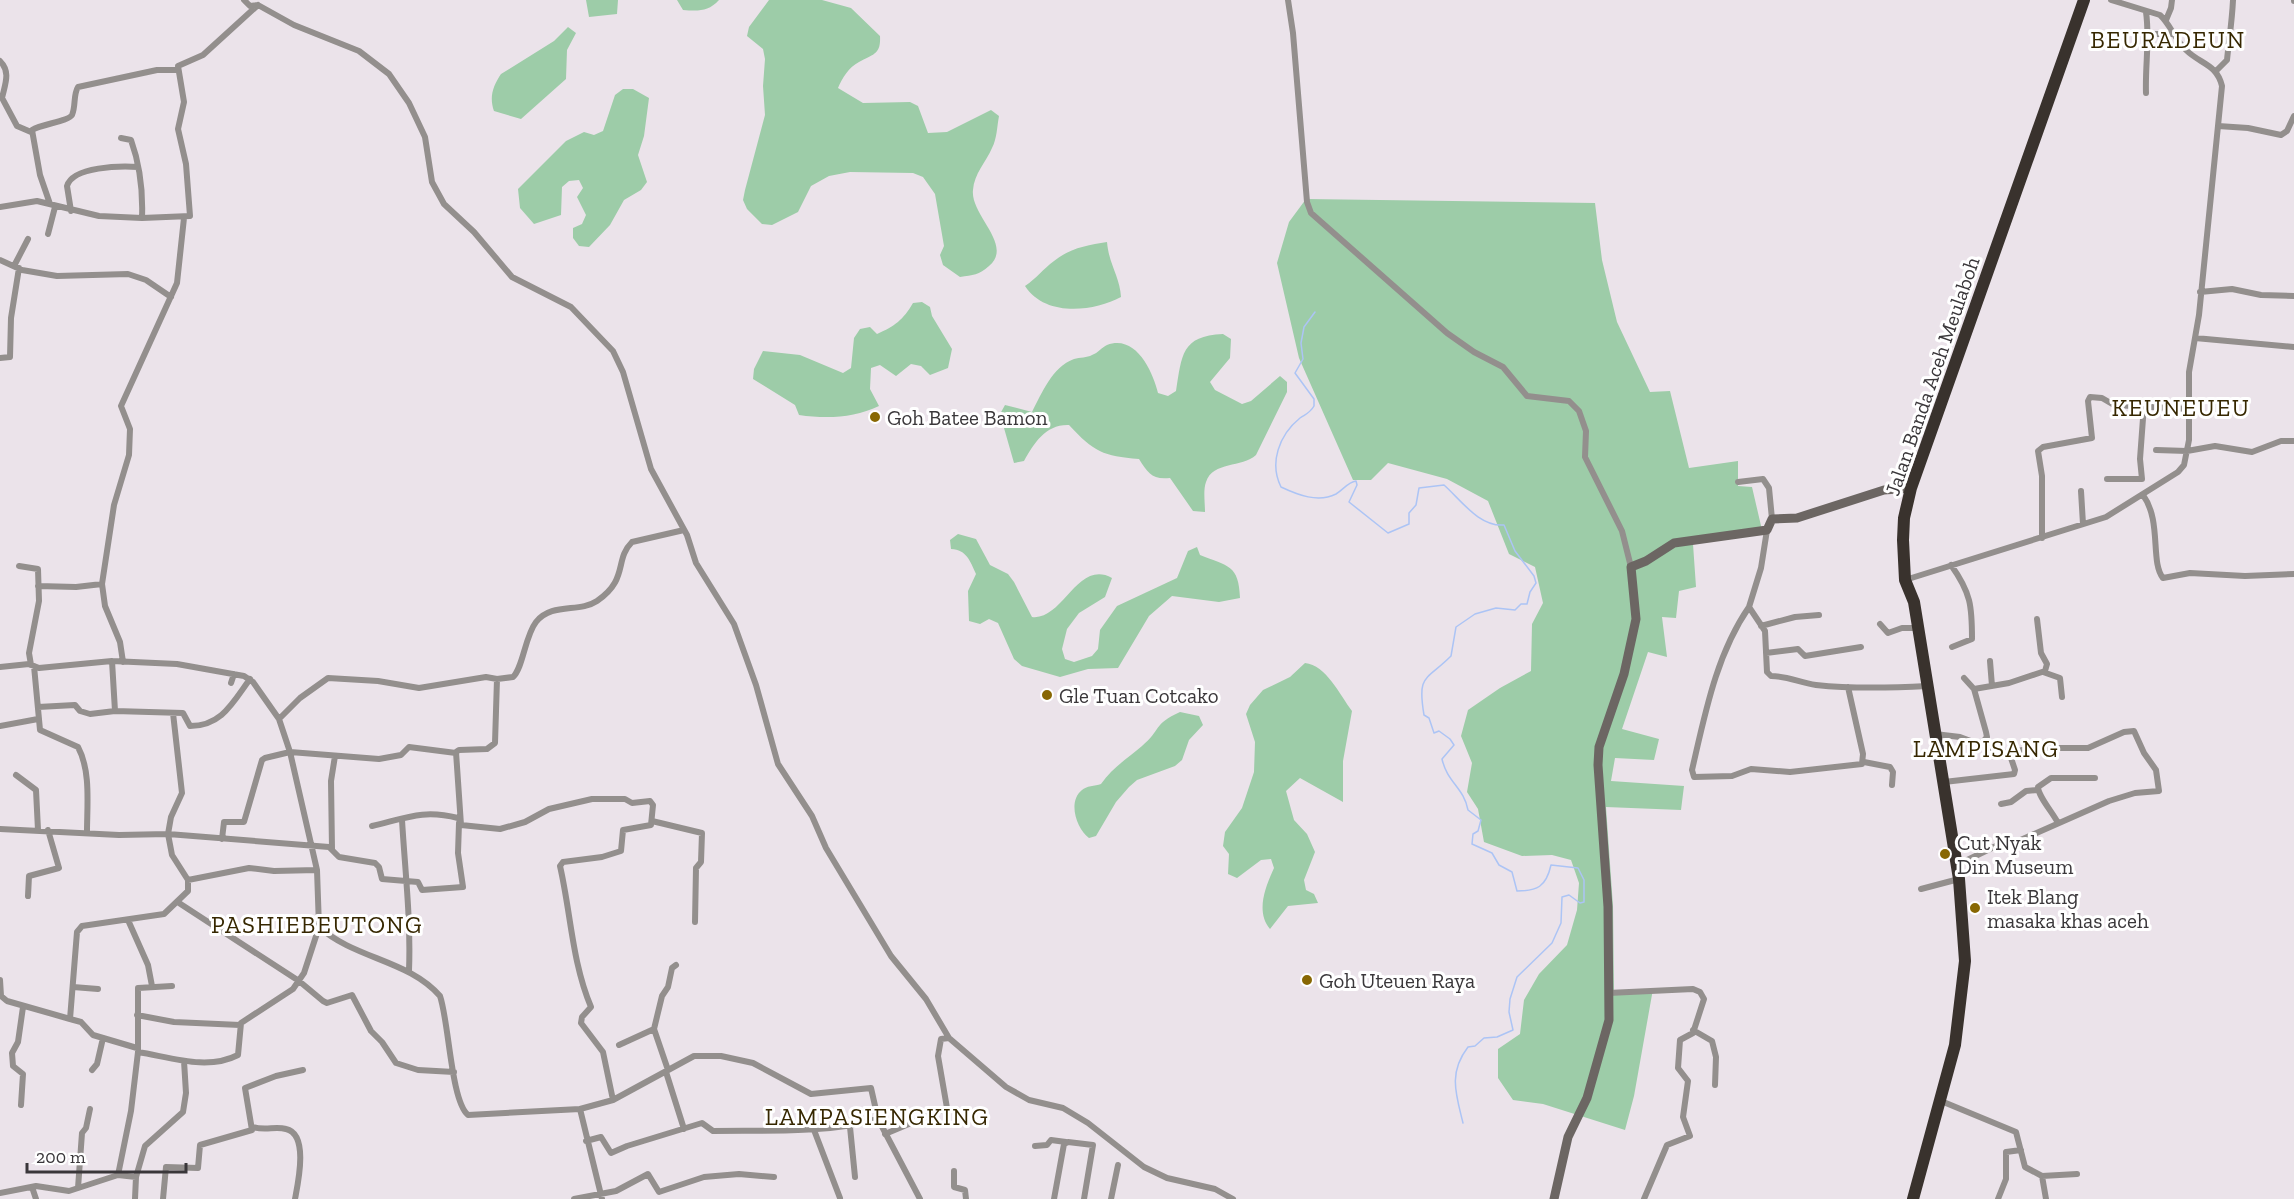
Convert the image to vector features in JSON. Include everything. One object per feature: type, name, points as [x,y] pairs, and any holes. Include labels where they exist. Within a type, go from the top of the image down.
[{"type":"highway","name":"Jalan Banda Aceh Meulaboh","points":[[1913,1199],[1941,1101],[1958,1030],[1963,986],[1964,933],[1957,865],[1914,602],[1905,580],[1903,529],[1911,488],[2084,0]]},
{"type":"street","points":[[244,0],[250,6],[258,5],[294,25],[359,51],[389,74],[409,103],[425,137],[432,182],[444,204],[474,231],[512,277],[572,307],[613,351],[630,392],[651,470],[684,530],[696,563],[734,624],[756,685],[778,764],[812,816],[826,848],[891,956],[922,993],[949,1038],[1006,1088],[1029,1100],[1063,1108],[1088,1123],[1144,1167],[1167,1178],[1215,1189],[1233,1199]]},
{"type":"street","points":[[1288,0],[1293,33],[1307,202],[1311,213],[1448,333],[1474,352],[1503,367],[1527,396],[1562,399],[1573,404],[1584,420],[1585,457],[1622,531],[1631,567],[1636,619],[1624,674],[1599,747],[1598,765],[1608,907],[1607,993],[1610,1001],[1606,1031],[1587,1098],[1568,1137],[1554,1199]]},
{"type":"street","points":[[1905,580],[2109,516],[2183,468],[2187,451],[2189,372],[2199,315],[2222,86],[2217,70],[2190,54],[2171,34],[2166,20],[2158,14],[2110,0]]},
{"type":"street","points":[[2166,20],[2172,8],[2172,0]]},
{"type":"street","points":[[2217,70],[2228,59],[2228,36],[2232,31],[2233,0]]},
{"type":"street","points":[[0,207],[28,202],[71,211],[142,218],[184,218],[190,214],[178,129],[184,102],[178,70],[180,65],[203,55],[258,5]]},
{"type":"street","points":[[2146,12],[2149,34],[2145,63],[2146,93]]},
{"type":"street","points":[[2149,34],[2171,34]]},
{"type":"street","points":[[0,61],[4,64],[7,78],[2,98],[17,126],[31,132]]},
{"type":"street","points":[[31,132],[45,123],[68,119],[72,115],[78,87],[157,70],[178,70]]},
{"type":"street","points":[[2218,126],[2248,128],[2280,135],[2288,131],[2294,116]]},
{"type":"street","points":[[31,132],[53,206],[48,234]]},
{"type":"street","points":[[121,138],[131,140],[138,167],[142,218]]},
{"type":"street","points":[[71,211],[67,186],[70,180],[102,166],[138,167]]},
{"type":"street","points":[[123,662],[120,642],[105,606],[102,585],[114,505],[129,455],[130,429],[121,406],[171,297],[180,266],[184,218]]},
{"type":"street","points":[[0,358],[10,357],[11,318],[17,267],[28,239]]},
{"type":"street","points":[[0,260],[17,267],[57,276],[128,274],[146,280],[171,297]]},
{"type":"street","points":[[2200,292],[2232,289],[2261,295],[2294,296]]},
{"type":"street","points":[[2194,338],[2294,347]]},
{"type":"street","points":[[2042,538],[2039,449],[2092,438],[2088,401],[2090,397],[2102,398],[2114,405],[2189,409]]},
{"type":"street","points":[[2107,479],[2142,479],[2140,459],[2144,405]]},
{"type":"street","points":[[2156,450],[2187,451],[2215,446],[2257,452],[2282,441],[2294,441]]},
{"type":"street","points":[[1738,482],[1762,479],[1769,488],[1772,519],[1767,530],[1761,568],[1749,607],[1730,638],[1709,694],[1692,776],[1732,776],[1751,769],[1790,772],[1864,762],[1890,767],[1893,772],[1892,785]]},
{"type":"street","points":[[1772,519],[1797,518],[1884,490],[1911,488]]},
{"type":"street","points":[[2081,491],[2084,524]]},
{"type":"street","points":[[2143,495],[2150,506],[2155,525],[2159,571],[2163,578],[2190,573],[2245,576],[2294,574]]},
{"type":"street","points":[[279,719],[300,698],[328,678],[378,681],[419,688],[486,677],[496,679],[515,675],[534,625],[544,615],[559,608],[594,603],[615,586],[630,543],[684,530]]},
{"type":"street","points":[[1631,567],[1646,561],[1674,543],[1767,530]]},
{"type":"street","points":[[1951,565],[1966,587],[1974,624],[1972,639],[1952,647]]},
{"type":"street","points":[[19,566],[38,568],[39,601],[29,653],[41,732],[72,744],[81,753],[86,782],[87,832]]},
{"type":"street","points":[[38,585],[76,587],[102,585]]},
{"type":"street","points":[[1749,607],[1766,636],[1765,669],[1771,676],[1788,676],[1811,684],[1848,687],[1927,686]]},
{"type":"street","points":[[1761,626],[1795,617],[1819,615]]},
{"type":"street","points":[[2037,619],[2041,653],[2047,664],[2043,672]]},
{"type":"street","points":[[1880,624],[1888,633],[1902,628],[1918,628]]},
{"type":"street","points":[[1766,653],[1798,649],[1805,656],[1861,647]]},
{"type":"street","points":[[112,661],[115,711]]},
{"type":"street","points":[[0,667],[112,661],[177,664],[250,679],[279,719],[290,752],[317,870],[319,927],[301,977],[284,996],[243,1021],[240,1025],[238,1055],[217,1062],[184,1061],[138,1050],[91,1034],[81,1022],[23,1007],[3,999],[0,980]]},
{"type":"street","points":[[1990,661],[1992,686]]},
{"type":"street","points":[[1974,689],[2043,672],[2060,678],[2062,697]]},
{"type":"street","points":[[231,684],[234,674]]},
{"type":"street","points":[[1964,678],[1974,689],[1987,735],[1981,744]]},
{"type":"street","points":[[38,707],[75,705],[80,711],[90,714],[115,711],[184,714],[191,726],[213,723],[231,705],[250,679]]},
{"type":"street","points":[[222,839],[224,822],[244,822],[262,760],[290,752],[393,758],[401,755],[409,747],[456,753],[459,750],[487,749],[495,743],[496,679]]},
{"type":"street","points":[[1848,687],[1864,762]]},
{"type":"street","points":[[70,1018],[79,928],[164,914],[188,891],[188,880],[172,855],[168,834],[171,817],[182,793],[173,713]]},
{"type":"street","points":[[0,726],[38,719]]},
{"type":"street","points":[[1935,734],[1960,737],[2001,753],[2036,748],[2088,748],[2124,732],[2134,731],[2144,753],[2156,770],[2159,791],[2121,797],[2016,842],[1998,845],[1957,865]]},
{"type":"street","points":[[1943,782],[2014,774],[2009,752]]},
{"type":"street","points":[[335,756],[331,781],[332,849],[339,857],[375,863],[379,867],[382,879],[418,882],[422,890],[463,887],[458,853],[456,753]]},
{"type":"street","points":[[16,775],[36,790],[38,830]]},
{"type":"street","points":[[2001,804],[2010,802],[2026,791],[2037,790],[2051,778],[2095,778]]},
{"type":"street","points":[[2037,790],[2050,807],[2058,824]]},
{"type":"street","points":[[372,826],[436,812],[458,820],[467,827],[501,829],[525,822],[549,809],[592,799],[625,799],[630,803],[650,801],[653,805],[652,821],[648,826],[625,828],[618,852],[563,862],[560,866],[569,900],[575,961],[591,1007],[582,1017],[581,1023],[603,1052],[613,1100]]},
{"type":"street","points":[[402,820],[407,868],[404,882],[410,940],[409,971]]},
{"type":"street","points":[[652,821],[702,833],[701,862],[696,868],[695,922]]},
{"type":"street","points":[[0,829],[122,835],[168,834],[332,849]]},
{"type":"street","points":[[28,896],[28,879],[31,874],[59,868],[48,830]]},
{"type":"street","points":[[188,880],[249,868],[274,872],[317,870]]},
{"type":"street","points":[[1921,889],[1959,879]]},
{"type":"street","points":[[178,903],[301,977],[327,1003],[348,995],[355,997],[371,1031],[382,1042],[396,1063],[418,1070],[454,1076]]},
{"type":"street","points":[[128,920],[148,966],[152,986]]},
{"type":"street","points":[[319,927],[341,944],[409,971],[440,996],[460,1104],[468,1115],[580,1109],[613,1100],[694,1056],[721,1056],[753,1064],[811,1094],[869,1087],[873,1092],[878,1119],[920,1199]]},
{"type":"street","points":[[676,965],[672,968],[669,987],[662,996],[654,1029],[684,1129]]},
{"type":"street","points":[[118,1175],[131,1111],[138,1050],[138,987],[172,986]]},
{"type":"street","points":[[73,987],[98,989]]},
{"type":"street","points":[[1607,993],[1697,990],[1704,1002],[1693,1030],[1680,1040],[1678,1064],[1688,1081],[1683,1117],[1690,1136],[1667,1145],[1644,1199]]},
{"type":"street","points":[[21,1105],[23,1074],[13,1066],[12,1055],[17,1047],[23,1007]]},
{"type":"street","points":[[137,1016],[174,1022],[240,1025]]},
{"type":"street","points":[[619,1045],[654,1029]]},
{"type":"street","points":[[1693,1030],[1712,1041],[1716,1057],[1715,1084]]},
{"type":"street","points":[[92,1070],[97,1064],[103,1038]]},
{"type":"street","points":[[885,1134],[947,1108],[938,1050],[941,1039],[949,1038]]},
{"type":"street","points":[[135,1199],[136,1177],[146,1146],[183,1112],[186,1093],[184,1061]]},
{"type":"street","points":[[253,1127],[245,1088],[276,1076],[303,1070]]},
{"type":"street","points":[[1941,1101],[2014,1131],[2026,1168],[2042,1176],[2077,1174]]},
{"type":"street","points":[[78,1188],[82,1133],[86,1128],[90,1109]]},
{"type":"street","points":[[580,1109],[601,1196]]},
{"type":"street","points":[[586,1141],[603,1138],[611,1153],[627,1146],[704,1124],[713,1131],[814,1130],[850,1127],[878,1119]]},
{"type":"street","points":[[163,1199],[166,1167],[198,1168],[200,1146],[248,1132],[253,1127]]},
{"type":"street","points":[[253,1127],[262,1130],[283,1128],[291,1130],[297,1136],[300,1169],[294,1199]]},
{"type":"street","points":[[850,1127],[855,1177]]},
{"type":"street","points":[[814,1130],[840,1198]]},
{"type":"street","points":[[1035,1146],[1047,1145],[1051,1140],[1093,1145],[1084,1199]]},
{"type":"street","points":[[1054,1199],[1066,1142]]},
{"type":"street","points":[[1998,1199],[2006,1179],[2006,1152],[2021,1150]]},
{"type":"street","points":[[1111,1199],[1118,1165]]},
{"type":"street","points":[[954,1171],[954,1187],[965,1190],[966,1199]]},
{"type":"street","points":[[574,1199],[601,1196],[616,1191],[648,1174],[659,1192],[704,1177],[739,1174],[774,1177]]},
{"type":"street","points":[[0,1192],[32,1187],[63,1191],[118,1175],[136,1177]]},
{"type":"street","points":[[2042,1176],[2046,1199]]},
{"type":"street","points":[[32,1187],[36,1199]]},
{"type":"green space","points":[[586,0],[618,0],[617,14],[589,17]]},
{"type":"green space","points":[[677,0],[719,0],[707,9],[693,11],[683,10]]},
{"type":"green space","points":[[769,0],[822,0],[851,8],[880,36],[877,50],[852,67],[838,88],[863,103],[910,102],[918,106],[928,133],[947,132],[991,110],[999,116],[994,144],[978,173],[973,190],[974,200],[997,249],[995,258],[989,266],[976,274],[960,277],[943,265],[940,255],[944,246],[935,194],[923,177],[913,173],[850,172],[829,176],[811,186],[798,212],[772,225],[762,224],[747,209],[743,200],[765,115],[763,86],[765,59],[763,49],[747,36],[749,27]]},
{"type":"green space","points":[[568,27],[576,33],[567,50],[566,79],[521,119],[494,111],[493,92],[501,74],[554,41]]},
{"type":"green space","points":[[623,89],[633,89],[649,98],[644,136],[638,155],[647,182],[641,190],[624,200],[610,225],[589,247],[579,246],[573,238],[573,228],[582,224],[586,215],[577,197],[583,188],[579,180],[569,181],[562,187],[561,215],[534,224],[520,208],[518,189],[566,141],[584,132],[594,135],[603,131],[615,95]]},
{"type":"green space","points":[[1306,199],[1595,203],[1602,260],[1617,322],[1650,392],[1670,391],[1689,468],[1738,461],[1738,486],[1752,487],[1762,530],[1693,544],[1696,587],[1679,591],[1676,618],[1662,617],[1667,657],[1648,652],[1622,729],[1659,739],[1654,760],[1615,758],[1611,781],[1684,786],[1681,810],[1606,807],[1613,906],[1614,991],[1653,989],[1634,1096],[1625,1130],[1543,1104],[1513,1100],[1498,1078],[1498,1049],[1520,1034],[1524,1000],[1539,974],[1567,945],[1577,910],[1579,883],[1571,860],[1552,855],[1522,856],[1484,842],[1478,809],[1467,792],[1472,763],[1461,736],[1468,710],[1500,688],[1531,671],[1532,624],[1543,603],[1535,567],[1509,554],[1488,501],[1447,479],[1388,463],[1371,480],[1353,480],[1299,358],[1277,263],[1289,222]]},
{"type":"green space","points":[[1107,242],[1121,297],[1097,306],[1070,309],[1044,303],[1025,286],[1066,253]]},
{"type":"green space","points":[[922,302],[930,307],[932,316],[952,349],[948,368],[930,375],[921,366],[911,364],[896,376],[880,365],[871,368],[870,389],[879,406],[860,413],[840,416],[799,415],[795,405],[753,379],[754,369],[763,351],[800,355],[843,373],[851,368],[854,338],[860,329],[870,327],[877,334],[898,322],[913,303]]},
{"type":"green space","points":[[1223,334],[1231,339],[1230,358],[1210,382],[1215,390],[1242,404],[1251,401],[1280,376],[1287,382],[1287,392],[1256,455],[1243,462],[1221,468],[1210,475],[1205,489],[1205,512],[1193,511],[1170,478],[1151,475],[1139,459],[1100,451],[1085,441],[1069,425],[1047,431],[1037,441],[1024,461],[1014,463],[1000,414],[1005,405],[1032,412],[1048,381],[1066,363],[1090,356],[1107,345],[1117,343],[1126,345],[1142,357],[1152,375],[1158,393],[1168,396],[1176,391],[1182,358],[1191,343],[1209,336]]},
{"type":"green space","points":[[958,534],[976,539],[990,565],[1008,574],[1032,617],[1043,616],[1053,610],[1079,583],[1089,577],[1100,574],[1112,578],[1105,597],[1079,613],[1067,629],[1062,649],[1065,659],[1074,662],[1092,656],[1098,649],[1100,630],[1117,606],[1177,578],[1188,551],[1197,547],[1200,555],[1230,568],[1237,579],[1240,598],[1219,602],[1172,596],[1149,616],[1118,668],[1088,669],[1060,677],[1022,666],[1014,659],[998,623],[989,619],[980,624],[969,621],[968,591],[976,574],[964,554],[951,549],[950,540]]},
{"type":"green space","points":[[1305,663],[1320,669],[1326,675],[1352,711],[1343,761],[1343,802],[1300,778],[1286,791],[1294,820],[1307,834],[1315,852],[1304,880],[1306,890],[1314,894],[1318,903],[1288,906],[1270,929],[1263,914],[1263,899],[1274,868],[1271,859],[1261,860],[1237,878],[1228,874],[1229,854],[1223,846],[1225,832],[1242,808],[1254,772],[1255,742],[1246,714],[1250,705],[1263,690],[1290,677]]},
{"type":"green space","points":[[1180,712],[1199,716],[1203,725],[1189,740],[1182,760],[1175,766],[1137,780],[1116,802],[1096,836],[1089,838],[1075,815],[1075,801],[1078,795],[1086,788],[1101,784],[1115,768],[1148,740],[1165,720]]},
{"type":"waterway","points":[[1315,312],[1304,327],[1301,343],[1303,359],[1295,373],[1314,399],[1314,406],[1286,433],[1278,450],[1276,468],[1281,487],[1301,495],[1322,498],[1336,494],[1348,484],[1356,481],[1357,485],[1349,502],[1388,533],[1409,524],[1409,513],[1416,505],[1419,488],[1444,485],[1486,522],[1504,525],[1515,551],[1534,576],[1536,583],[1530,592],[1527,604],[1521,604],[1515,610],[1496,608],[1475,614],[1456,627],[1451,656],[1426,679],[1422,692],[1424,715],[1429,718],[1434,733],[1439,731],[1454,745],[1442,759],[1444,767],[1463,796],[1468,810],[1481,820],[1478,831],[1473,834],[1472,844],[1492,853],[1499,865],[1512,872],[1517,891],[1535,889],[1540,886],[1551,865],[1578,868],[1584,880],[1584,902],[1580,903],[1569,895],[1562,897],[1561,923],[1552,943],[1517,977],[1510,999],[1509,1012],[1513,1030],[1497,1037],[1484,1038],[1475,1046],[1468,1047],[1462,1057],[1455,1084],[1463,1123]]},
{"type":"place","name":"Goh Batee Bamon","points":[[875,417]]},
{"type":"place","name":"Gle Tuan Cotcako","points":[[1047,695]]},
{"type":"place","name":"Cut Nyak Din Museum","points":[[1945,854]]},
{"type":"place","name":"Itek Blang masaka khas aceh","points":[[1975,908]]},
{"type":"place","name":"Goh Uteuen Raya","points":[[1307,980]]},
{"type":"district","name":"BEURADEUN","points":[[2168,39]]},
{"type":"district","name":"KEUNEUEU","points":[[2181,407]]},
{"type":"district","name":"LAMPISANG","points":[[1986,748]]},
{"type":"district","name":"PASHIEBEUTONG","points":[[317,924]]},
{"type":"district","name":"LAMPASIENGKING","points":[[877,1116]]}]
